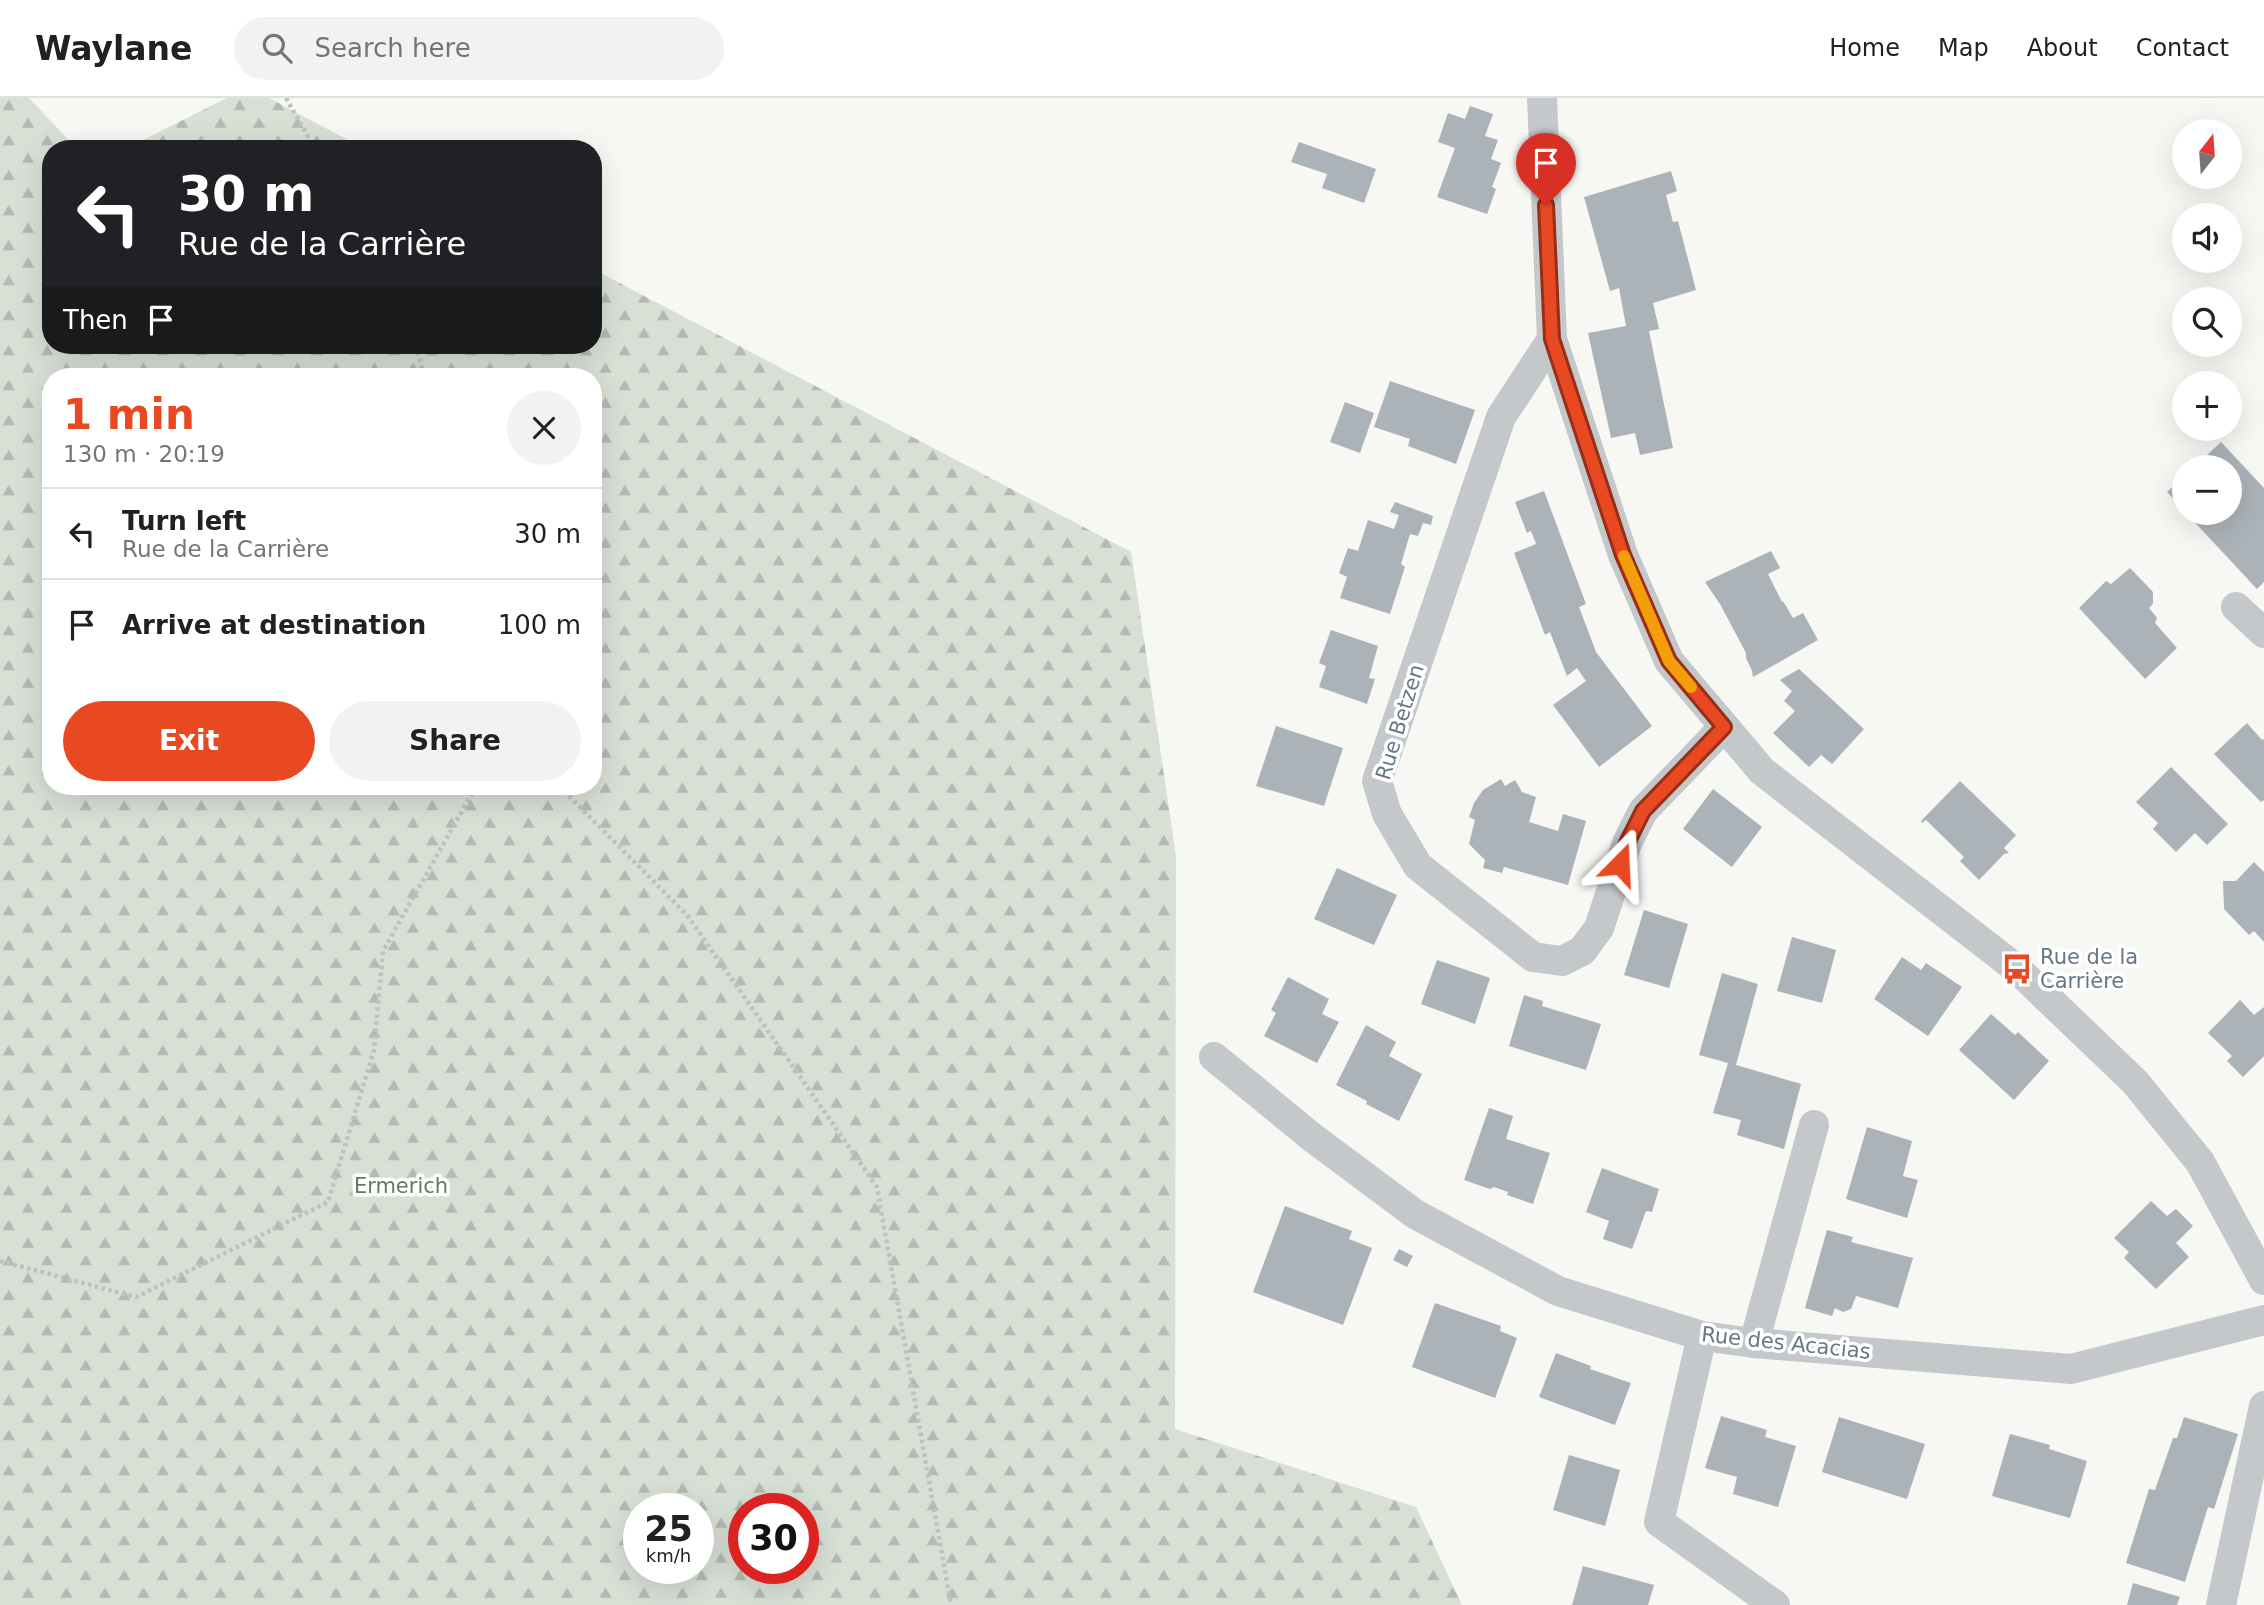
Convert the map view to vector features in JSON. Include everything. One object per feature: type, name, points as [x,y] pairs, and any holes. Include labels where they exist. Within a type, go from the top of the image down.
[{"type":"street","points":[[1542,98],[1552,339],[1623,555],[1669,661],[1762,771],[2017,969],[2135,1082],[2200,1162],[2264,1280]]},
{"type":"street","name":"Rue Betzen","points":[[1552,339],[1502,417],[1497,430],[1377,781],[1387,814],[1418,866],[1533,957],[1562,961],[1582,951],[1599,928],[1627,843],[1643,811],[1724,727]]},
{"type":"street","points":[[2236,607],[2264,633]]},
{"type":"street","name":"Rue des Acacias","points":[[1214,1057],[1313,1138],[1415,1214],[1558,1291],[1703,1336],[1754,1343],[2071,1369],[2264,1320]]},
{"type":"street","points":[[1754,1343],[1814,1125]]},
{"type":"street","points":[[1703,1336],[1659,1522],[1775,1605]]},
{"type":"street","points":[[2221,1605],[2264,1406]]},
{"type":"path","points":[[285,98],[310,140]]},
{"type":"path","points":[[0,1261],[136,1297],[328,1202],[374,1050],[383,951],[471,795]]},
{"type":"path","points":[[568,795],[687,915],[877,1187],[951,1605]]},
{"type":"green space","name":"Ermerich","points":[[0,98],[29,98],[69,140],[42,140],[42,354],[602,354],[602,274],[1131,552],[1176,856],[1175,1429],[1416,1507],[1462,1605],[0,1605]]},
{"type":"green space","points":[[227,98],[269,98],[348,140],[143,140]]},
{"type":"building","points":[[1470,106],[1493,114],[1485,136],[1498,140],[1491,159],[1501,163],[1492,187],[1496,189],[1487,214],[1437,197],[1455,148],[1438,142],[1448,113],[1465,119]]},
{"type":"building","points":[[1299,142],[1376,169],[1364,203],[1322,188],[1327,174],[1291,162]]},
{"type":"building","points":[[1671,171],[1677,191],[1666,195],[1673,222],[1678,221],[1696,290],[1653,303],[1659,329],[1649,331],[1673,448],[1640,455],[1635,433],[1611,438],[1588,333],[1626,326],[1619,288],[1610,291],[1584,197]]},
{"type":"building","points":[[1390,381],[1475,410],[1456,464],[1408,446],[1410,439],[1374,427]]},
{"type":"building","points":[[1345,402],[1374,413],[1360,453],[1330,442]]},
{"type":"building","points":[[2221,442],[2233,455],[2207,455]]},
{"type":"building","points":[[2242,464],[2264,488],[2264,582],[2257,589],[2197,525],[2242,525]]},
{"type":"building","points":[[1544,491],[1586,604],[1579,607],[1596,652],[1652,726],[1599,767],[1553,705],[1586,681],[1577,668],[1567,676],[1550,632],[1545,635],[1514,553],[1536,544],[1531,531],[1527,533],[1515,502]]},
{"type":"building","points":[[1395,502],[1433,516],[1431,525],[1423,523],[1418,536],[1410,534],[1401,564],[1405,567],[1390,614],[1340,598],[1347,577],[1339,573],[1348,548],[1358,551],[1368,520],[1394,529],[1399,515],[1390,512]]},
{"type":"building","points":[[1771,551],[1780,568],[1768,574],[1782,602],[1793,618],[1803,613],[1818,640],[1753,677],[1746,653],[1705,582]]},
{"type":"building","points":[[2130,568],[2153,592],[2153,604],[2149,608],[2157,618],[2155,623],[2177,648],[2145,679],[2079,608],[2106,581],[2111,584]]},
{"type":"building","points":[[1331,630],[1378,646],[1369,678],[1375,679],[1367,704],[1319,687],[1326,666],[1319,663]]},
{"type":"building","points":[[1799,669],[1864,729],[1832,764],[1821,755],[1809,767],[1773,733],[1795,711],[1784,701],[1792,691],[1780,680]]},
{"type":"building","points":[[2247,723],[2264,739],[2264,800],[2261,802],[2214,754]]},
{"type":"building","points":[[1276,726],[1343,748],[1324,806],[1256,786]]},
{"type":"building","points":[[2171,767],[2228,824],[2207,845],[2195,833],[2176,852],[2153,829],[2158,823],[2136,802]]},
{"type":"building","points":[[1501,779],[1505,786],[1515,780],[1522,792],[1536,797],[1529,822],[1558,831],[1563,814],[1586,821],[1568,885],[1504,867],[1502,873],[1483,868],[1485,860],[1469,844],[1475,820],[1469,817],[1483,790]]},
{"type":"building","points":[[1960,781],[2016,835],[2004,848],[2009,853],[2004,854],[1979,880],[1960,861],[1964,857],[1926,820],[1922,823],[1921,821]]},
{"type":"building","points":[[1713,789],[1762,827],[1732,867],[1683,829]]},
{"type":"building","points":[[2254,862],[2264,872],[2264,942],[2254,931],[2249,935],[2224,909],[2223,881],[2236,881]]},
{"type":"building","points":[[1337,868],[1397,895],[1374,945],[1314,919]]},
{"type":"building","points":[[1644,910],[1688,924],[1669,988],[1624,975]]},
{"type":"building","points":[[1792,937],[1836,950],[1822,1003],[1777,991]]},
{"type":"building","points":[[1902,957],[1921,970],[1926,963],[1962,987],[1928,1036],[1874,999]]},
{"type":"building","points":[[1437,960],[1490,978],[1475,1024],[1421,1004]]},
{"type":"building","points":[[1722,973],[1758,984],[1736,1065],[1801,1084],[1784,1149],[1737,1135],[1741,1120],[1713,1113],[1728,1063],[1699,1055]]},
{"type":"building","points":[[1288,977],[1329,999],[1322,1014],[1339,1022],[1317,1063],[1264,1036],[1276,1013],[1271,1010]]},
{"type":"building","points":[[1524,995],[1543,1001],[1542,1006],[1601,1024],[1586,1070],[1509,1046]]},
{"type":"building","points":[[2240,1000],[2254,1015],[2264,1007],[2264,1056],[2243,1077],[2227,1061],[2232,1056],[2208,1033]]},
{"type":"building","points":[[1991,1014],[2015,1035],[2018,1032],[2049,1061],[2014,1100],[1959,1050]]},
{"type":"building","points":[[1366,1025],[1396,1042],[1389,1056],[1422,1074],[1399,1121],[1336,1085]]},
{"type":"building","points":[[1489,1108],[1513,1116],[1506,1139],[1550,1153],[1533,1204],[1507,1195],[1508,1192],[1494,1187],[1490,1189],[1464,1180]]},
{"type":"building","points":[[1867,1127],[1912,1141],[1903,1176],[1918,1180],[1907,1218],[1846,1199]]},
{"type":"building","points":[[1602,1168],[1659,1189],[1652,1212],[1646,1211],[1632,1249],[1603,1239],[1609,1221],[1586,1212]]},
{"type":"building","points":[[2151,1201],[2167,1216],[2176,1209],[2193,1226],[2176,1243],[2189,1257],[2156,1289],[2124,1258],[2129,1252],[2114,1238]]},
{"type":"building","points":[[1285,1206],[1352,1231],[1349,1239],[1372,1248],[1343,1325],[1253,1292]]},
{"type":"building","points":[[1827,1230],[1853,1237],[1851,1242],[1913,1258],[1898,1308],[1856,1296],[1851,1309],[1843,1312],[1835,1308],[1832,1316],[1805,1308]]},
{"type":"building","points":[[1399,1249],[1413,1256],[1407,1267],[1393,1260]]},
{"type":"building","points":[[1435,1303],[1501,1326],[1500,1331],[1517,1338],[1495,1398],[1412,1367]]},
{"type":"building","points":[[1556,1353],[1591,1366],[1590,1369],[1631,1383],[1615,1425],[1539,1397]]},
{"type":"building","points":[[1721,1416],[1767,1430],[1765,1437],[1796,1446],[1778,1507],[1733,1494],[1737,1477],[1705,1468]]},
{"type":"building","points":[[1839,1417],[1925,1444],[1907,1499],[1822,1472]]},
{"type":"building","points":[[2184,1417],[2238,1434],[2214,1509],[2208,1507],[2185,1582],[2126,1563],[2149,1489],[2155,1490],[2173,1438],[2177,1438]]},
{"type":"building","points":[[2010,1434],[2050,1445],[2049,1449],[2087,1461],[2070,1518],[1992,1496]]},
{"type":"building","points":[[1569,1455],[1620,1470],[1605,1526],[1553,1510]]},
{"type":"building","points":[[1583,1566],[1654,1585],[1648,1605],[1572,1605]]},
{"type":"building","points":[[2133,1583],[2180,1597],[2177,1605],[2127,1605]]},
{"type":"slow traffic","points":[[1624,556],[1669,661],[1691,687]]},
{"type":"place","name":"Rue de la Carrière","points":[[2017,969]]},
{"type":"route","points":[[1546,205],[1552,339],[1623,555],[1669,661],[1724,727],[1643,811],[1620,864]]}]
